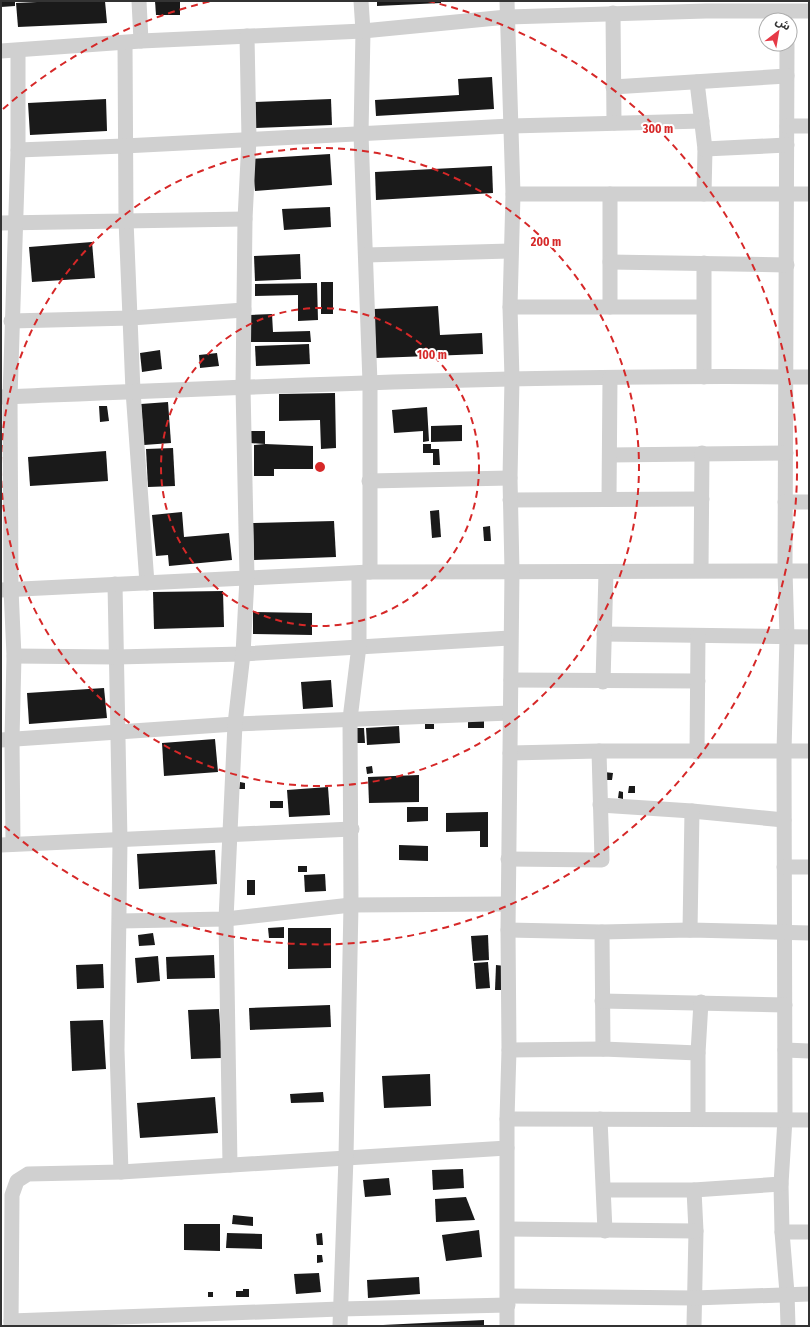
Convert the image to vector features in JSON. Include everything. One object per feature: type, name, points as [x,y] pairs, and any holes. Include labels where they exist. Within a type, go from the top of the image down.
[{"type":"street","points":[[139,1],[141,41]]},
{"type":"street","points":[[340,1326],[346,1157],[351,905],[352,829],[350,719],[359,646],[369,481],[370,383],[361,134],[363,31],[361,1]]},
{"type":"street","points":[[507,1],[513,194],[510,308],[512,379],[510,478],[512,571],[508,859],[509,1050],[507,1119],[507,1326]]},
{"type":"street","points":[[1,52],[141,41],[363,31],[507,17],[613,13],[706,6],[809,11]]},
{"type":"street","points":[[613,13],[614,123]]},
{"type":"street","points":[[230,1166],[226,919],[235,724],[243,654],[247,578],[243,388],[245,219],[249,139],[247,36]]},
{"type":"street","points":[[125,43],[124,146],[126,220],[133,391],[147,583]]},
{"type":"street","points":[[18,51],[18,150],[8,223],[11,321],[5,397],[6,589],[14,656],[7,739],[7,845],[120,841],[352,829]]},
{"type":"street","points":[[787,52],[785,571],[787,637],[784,751],[785,1119],[781,1184],[782,1232],[788,1293],[788,1326]]},
{"type":"street","points":[[614,87],[787,76]]},
{"type":"street","points":[[697,82],[705,149],[704,194]]},
{"type":"street","points":[[18,150],[511,126],[702,121]]},
{"type":"street","points":[[787,126],[809,126]]},
{"type":"street","points":[[705,149],[786,146]]},
{"type":"street","points":[[513,194],[809,194]]},
{"type":"street","points":[[610,194],[610,307]]},
{"type":"street","points":[[8,223],[245,219]]},
{"type":"street","points":[[366,255],[511,251]]},
{"type":"street","points":[[610,262],[787,265]]},
{"type":"street","points":[[704,264],[704,376]]},
{"type":"street","points":[[510,308],[703,307]]},
{"type":"street","points":[[11,321],[131,318],[244,310]]},
{"type":"street","points":[[5,397],[133,391],[512,379],[704,376],[809,377]]},
{"type":"street","points":[[610,378],[610,498]]},
{"type":"street","points":[[701,570],[702,453]]},
{"type":"street","points":[[610,455],[786,453]]},
{"type":"street","points":[[369,481],[510,478]]},
{"type":"street","points":[[510,500],[610,498],[702,499]]},
{"type":"street","points":[[786,502],[809,502]]},
{"type":"street","points":[[6,589],[364,572],[606,572],[701,570],[809,571]]},
{"type":"street","points":[[603,682],[606,572]]},
{"type":"street","points":[[115,584],[120,841],[117,1050],[121,1172]]},
{"type":"street","points":[[604,634],[809,637]]},
{"type":"street","points":[[697,752],[698,636]]},
{"type":"street","points":[[14,656],[116,657],[243,654],[510,638]]},
{"type":"street","points":[[511,680],[603,682],[698,681]]},
{"type":"street","points":[[7,739],[235,724],[510,713]]},
{"type":"street","points":[[510,753],[599,751],[809,751]]},
{"type":"street","points":[[508,859],[602,860],[599,751]]},
{"type":"street","points":[[600,805],[692,811],[784,820]]},
{"type":"street","points":[[690,930],[692,811]]},
{"type":"street","points":[[784,867],[809,867]]},
{"type":"street","points":[[120,921],[226,919],[351,905],[508,904]]},
{"type":"street","points":[[508,930],[602,932],[690,930],[809,933]]},
{"type":"street","points":[[602,932],[603,1049]]},
{"type":"street","points":[[602,1001],[785,1005]]},
{"type":"street","points":[[698,1119],[698,1053],[701,1002]]},
{"type":"street","points":[[509,1050],[603,1049],[698,1053]]},
{"type":"street","points":[[785,1050],[809,1051]]},
{"type":"street","points":[[507,1119],[809,1120]]},
{"type":"street","points":[[600,1119],[605,1231]]},
{"type":"street","points":[[507,1148],[121,1172],[28,1174],[17,1181],[12,1195],[11,1324],[508,1300],[694,1298],[788,1293],[809,1294]]},
{"type":"street","points":[[604,1190],[694,1190],[781,1184]]},
{"type":"street","points":[[694,1190],[696,1231],[694,1326]]},
{"type":"street","points":[[508,1229],[696,1231]]},
{"type":"street","points":[[782,1232],[809,1232]]},
{"type":"building","points":[[1,1],[15,1],[15,6],[1,7]]},
{"type":"building","points":[[105,1],[107,23],[18,27],[16,3]]},
{"type":"building","points":[[155,1],[180,1],[180,15],[156,15]]},
{"type":"building","points":[[377,1],[441,1],[441,3],[377,6]]},
{"type":"building","points":[[492,77],[494,109],[376,116],[375,100],[459,95],[458,79]]},
{"type":"building","points":[[106,99],[107,131],[30,135],[28,103]]},
{"type":"building","points":[[331,99],[332,125],[256,128],[255,102]]},
{"type":"building","points":[[330,154],[332,185],[255,191],[252,159]]},
{"type":"building","points":[[492,166],[493,193],[376,200],[375,172]]},
{"type":"building","points":[[330,207],[331,227],[284,230],[282,209]]},
{"type":"building","points":[[92,242],[95,278],[32,282],[29,247]]},
{"type":"building","points":[[300,254],[301,279],[255,281],[254,256]]},
{"type":"building","points":[[321,282],[333,282],[333,314],[321,314]]},
{"type":"building","points":[[317,283],[318,320],[298,321],[298,295],[255,296],[255,284]]},
{"type":"building","points":[[438,306],[440,335],[482,333],[483,354],[376,358],[374,309]]},
{"type":"building","points":[[272,314],[273,332],[310,331],[311,342],[251,342],[250,315]]},
{"type":"building","points":[[309,344],[310,364],[256,366],[255,346]]},
{"type":"building","points":[[160,350],[162,369],[142,372],[140,353]]},
{"type":"building","points":[[217,353],[219,366],[200,368],[199,355]]},
{"type":"building","points":[[335,393],[336,448],[321,449],[320,420],[279,421],[279,394]]},
{"type":"building","points":[[168,402],[171,443],[144,445],[141,404]]},
{"type":"building","points":[[99,406],[107,406],[109,421],[100,422]]},
{"type":"building","points":[[427,407],[429,441],[423,442],[423,431],[394,433],[392,410]]},
{"type":"building","points":[[462,425],[462,441],[431,442],[431,426]]},
{"type":"building","points":[[251,431],[265,431],[265,444],[250,443]]},
{"type":"building","points":[[423,444],[431,444],[431,449],[439,449],[440,465],[433,465],[433,453],[423,453]]},
{"type":"building","points":[[254,445],[313,446],[313,469],[274,469],[274,476],[254,476]]},
{"type":"building","points":[[173,448],[175,486],[148,487],[146,449]]},
{"type":"building","points":[[106,451],[108,481],[30,486],[28,457]]},
{"type":"building","points":[[439,510],[441,537],[432,538],[430,511]]},
{"type":"building","points":[[182,512],[184,537],[229,533],[232,560],[169,566],[168,555],[156,556],[152,515]]},
{"type":"building","points":[[334,521],[336,557],[254,560],[253,523]]},
{"type":"building","points":[[490,526],[491,541],[484,541],[483,527]]},
{"type":"building","points":[[223,591],[224,627],[154,629],[153,592]]},
{"type":"building","points":[[253,612],[312,613],[312,635],[253,634]]},
{"type":"building","points":[[331,680],[333,707],[303,709],[301,682]]},
{"type":"building","points":[[104,688],[107,718],[29,724],[27,693]]},
{"type":"building","points":[[468,720],[484,720],[484,728],[468,728]]},
{"type":"building","points":[[425,724],[434,724],[434,729],[425,729]]},
{"type":"building","points":[[399,726],[400,743],[367,745],[366,728]]},
{"type":"building","points":[[355,728],[364,728],[365,743],[356,743]]},
{"type":"building","points":[[215,739],[218,772],[164,776],[162,743]]},
{"type":"building","points":[[372,766],[373,773],[367,774],[366,767]]},
{"type":"building","points":[[604,772],[613,773],[612,780],[604,780]]},
{"type":"building","points":[[419,775],[419,802],[369,803],[368,777]]},
{"type":"building","points":[[240,782],[245,783],[245,789],[239,789]]},
{"type":"building","points":[[629,786],[635,786],[635,793],[628,793]]},
{"type":"building","points":[[328,787],[330,815],[289,817],[287,790]]},
{"type":"building","points":[[619,791],[623,792],[623,799],[618,798]]},
{"type":"building","points":[[270,801],[283,801],[283,808],[270,808]]},
{"type":"building","points":[[407,807],[428,807],[428,821],[407,822]]},
{"type":"building","points":[[488,812],[488,847],[480,847],[480,831],[446,832],[446,813]]},
{"type":"building","points":[[399,845],[428,846],[428,861],[399,860]]},
{"type":"building","points":[[215,850],[217,884],[139,889],[137,854]]},
{"type":"building","points":[[298,866],[307,866],[307,872],[298,872]]},
{"type":"building","points":[[325,874],[326,891],[305,892],[304,875]]},
{"type":"building","points":[[247,880],[255,880],[255,895],[247,895]]},
{"type":"building","points":[[284,927],[284,938],[269,938],[268,928]]},
{"type":"building","points":[[288,928],[331,928],[331,968],[288,969]]},
{"type":"building","points":[[153,933],[155,945],[139,946],[138,935]]},
{"type":"building","points":[[488,935],[489,960],[473,961],[471,936]]},
{"type":"building","points":[[214,955],[215,978],[167,979],[166,957]]},
{"type":"building","points":[[158,956],[160,981],[137,983],[135,958]]},
{"type":"building","points":[[488,962],[490,988],[476,989],[474,963]]},
{"type":"building","points":[[103,964],[104,988],[77,989],[76,965]]},
{"type":"building","points":[[496,965],[505,966],[504,990],[495,990]]},
{"type":"building","points":[[330,1005],[331,1027],[250,1030],[249,1008]]},
{"type":"building","points":[[219,1009],[222,1058],[191,1059],[188,1010]]},
{"type":"building","points":[[103,1020],[106,1069],[72,1071],[70,1021]]},
{"type":"building","points":[[430,1074],[431,1106],[384,1108],[382,1076]]},
{"type":"building","points":[[323,1092],[324,1102],[291,1103],[290,1094]]},
{"type":"building","points":[[215,1097],[218,1133],[140,1138],[137,1103]]},
{"type":"building","points":[[463,1169],[464,1188],[433,1190],[432,1170]]},
{"type":"building","points":[[389,1178],[391,1195],[365,1197],[363,1180]]},
{"type":"building","points":[[466,1197],[475,1220],[436,1222],[435,1199]]},
{"type":"building","points":[[233,1215],[253,1217],[253,1226],[232,1224]]},
{"type":"building","points":[[184,1224],[220,1224],[220,1251],[184,1250]]},
{"type":"building","points":[[479,1230],[482,1257],[446,1261],[442,1235]]},
{"type":"building","points":[[227,1233],[262,1234],[262,1249],[226,1248]]},
{"type":"building","points":[[322,1233],[323,1245],[317,1245],[316,1234]]},
{"type":"building","points":[[317,1255],[322,1255],[323,1262],[317,1263]]},
{"type":"building","points":[[319,1273],[321,1292],[296,1294],[294,1274]]},
{"type":"building","points":[[419,1277],[420,1294],[368,1298],[367,1280]]},
{"type":"building","points":[[243,1289],[249,1289],[249,1297],[236,1297],[236,1291],[243,1291]]},
{"type":"building","points":[[208,1292],[213,1292],[213,1297],[208,1297]]},
{"type":"building","points":[[484,1320],[484,1326],[383,1326],[383,1325]]}]
